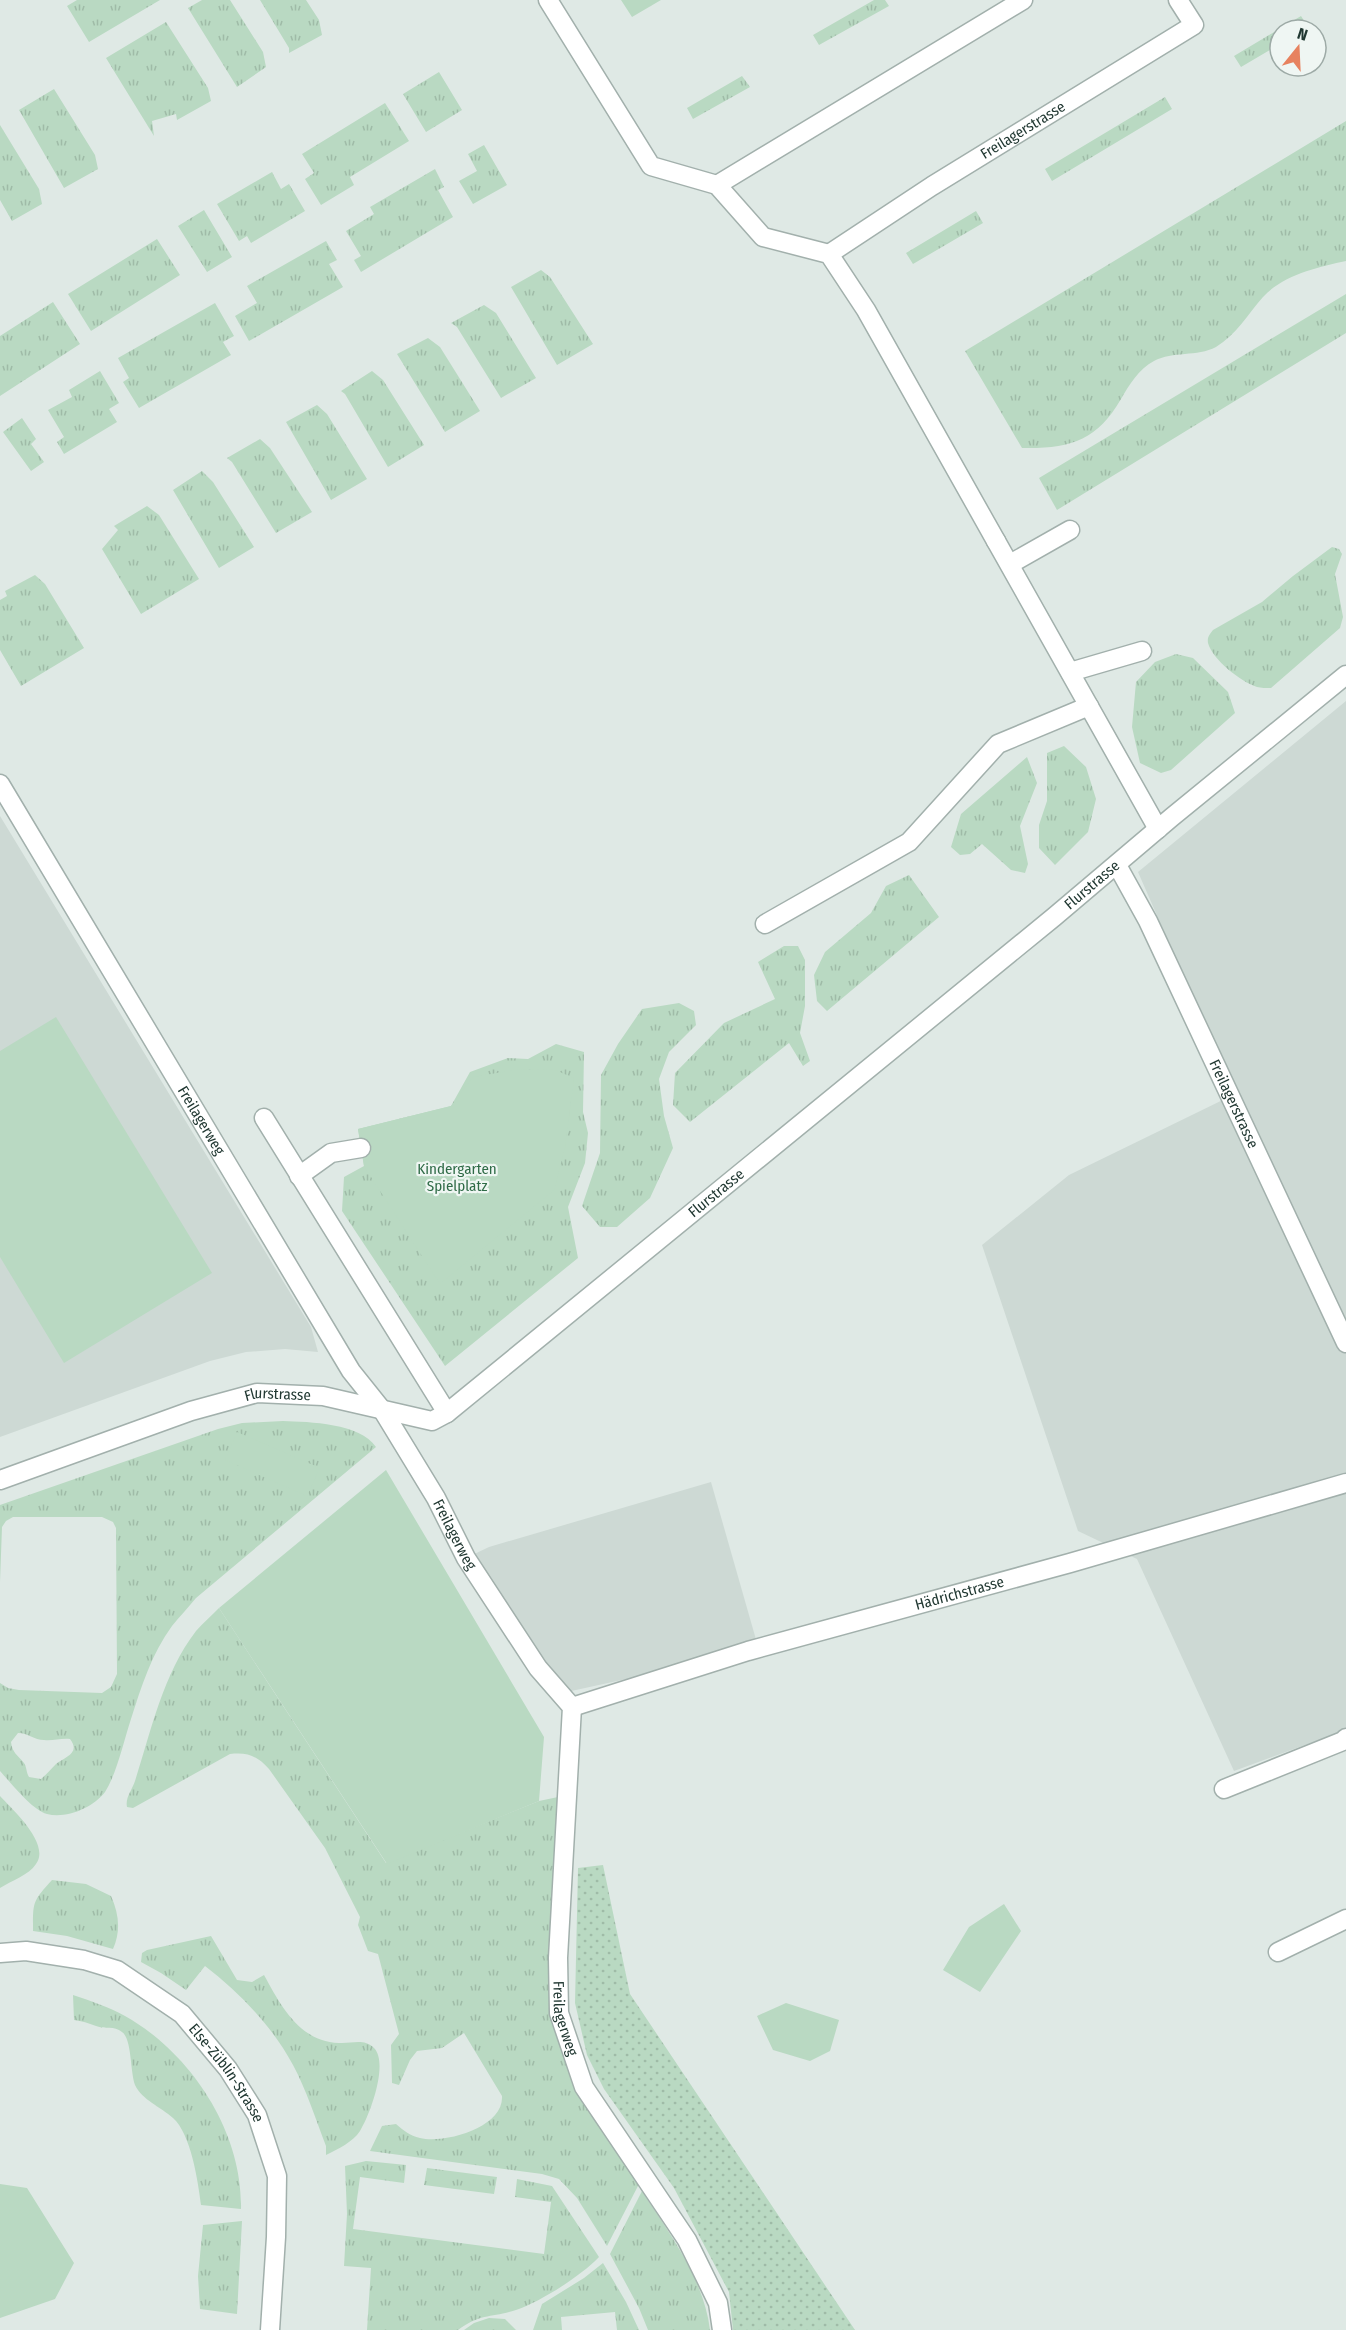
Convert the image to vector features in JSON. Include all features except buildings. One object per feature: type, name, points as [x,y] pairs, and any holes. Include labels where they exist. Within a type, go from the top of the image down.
[{"type":"street","points":[[548,0],[651,166],[717,185],[763,237],[829,254],[866,310],[1158,829]]},
{"type":"street","points":[[717,185],[1023,0]]},
{"type":"street","name":"Freilagerstrasse","points":[[829,254],[932,186],[1194,25],[1178,0]]},
{"type":"street","points":[[1010,564],[1070,530]]},
{"type":"street","points":[[1070,672],[1142,651]]},
{"type":"street","name":"Flurstrasse","points":[[0,1480],[191,1411],[257,1393],[323,1396],[432,1421],[447,1413],[1346,675]]},
{"type":"street","points":[[765,924],[909,842],[998,744],[1089,706]]},
{"type":"street","name":"Freilagerweg","points":[[0,784],[351,1371],[383,1411],[436,1498],[466,1558],[538,1668],[572,1707],[558,1958],[559,2013],[584,2087],[687,2240],[718,2303],[722,2330]]},
{"type":"street","name":"Freilagerstrasse","points":[[1117,865],[1148,921],[1346,1343]]},
{"type":"street","points":[[264,1118],[447,1413]]},
{"type":"street","points":[[299,1176],[331,1154],[361,1148]]},
{"type":"street","name":"Hädrichstrasse","points":[[572,1707],[748,1651],[1070,1563],[1346,1483]]},
{"type":"street","points":[[1224,1789],[1346,1738]]},
{"type":"street","points":[[1278,1952],[1346,1919]]},
{"type":"street","name":"Else-Züblin-Strasse","points":[[0,1953],[26,1951],[84,1960],[117,1970],[182,2014],[228,2069],[257,2115],[277,2176],[270,2330]]},
{"type":"shaded area","points":[[1346,701],[1346,1730],[1234,1771],[1137,1559],[1078,1531],[982,1245],[1069,1175],[1235,1094],[1138,872]]},
{"type":"shaded area","points":[[0,816],[311,1327],[318,1352],[285,1349],[246,1352],[210,1361],[0,1437]]},
{"type":"shaded area","points":[[711,1482],[759,1650],[553,1695],[466,1558],[489,1547]]},
{"type":"green space","points":[[77,0],[160,0],[89,42],[67,6]]},
{"type":"green space","points":[[202,0],[230,0],[263,52],[266,67],[237,87],[188,8]]},
{"type":"green space","points":[[260,0],[306,0],[319,20],[322,35],[289,53],[289,48]]},
{"type":"green space","points":[[621,0],[661,0],[632,17]]},
{"type":"green space","points":[[874,0],[885,0],[889,6],[819,45],[813,35]]},
{"type":"green space","points":[[166,22],[208,88],[211,101],[177,120],[176,114],[152,121],[154,136],[106,58]]},
{"type":"green space","points":[[1268,36],[1268,51],[1241,67],[1234,56]]},
{"type":"green space","points":[[439,72],[462,110],[426,132],[403,94]]},
{"type":"green space","points":[[742,76],[750,87],[693,119],[687,108]]},
{"type":"green space","points":[[54,89],[95,155],[98,169],[64,188],[19,110]]},
{"type":"green space","points":[[1165,97],[1172,109],[1052,181],[1045,169]]},
{"type":"green space","points":[[385,103],[409,141],[350,177],[354,185],[321,205],[305,179],[314,173],[302,154]]},
{"type":"green space","points":[[1346,121],[1346,261],[1313,269],[1280,283],[1263,297],[1236,330],[1216,347],[1201,352],[1161,358],[1149,364],[1127,388],[1102,425],[1080,440],[1054,447],[1022,448],[965,351]]},
{"type":"green space","points":[[0,125],[39,189],[42,204],[12,221],[0,200]]},
{"type":"green space","points":[[484,145],[507,185],[473,204],[459,181],[477,171],[468,154]]},
{"type":"green space","points":[[435,169],[444,187],[438,190],[453,217],[361,272],[354,260],[361,256],[346,231],[374,214],[370,207]]},
{"type":"green space","points":[[272,172],[281,189],[289,184],[305,211],[251,243],[247,236],[239,241],[217,204]]},
{"type":"green space","points":[[204,210],[232,257],[207,272],[178,226]]},
{"type":"green space","points":[[976,211],[983,223],[913,264],[906,253]]},
{"type":"green space","points":[[157,239],[180,275],[91,331],[68,294]]},
{"type":"green space","points":[[326,241],[337,260],[329,264],[343,287],[249,341],[235,316],[257,303],[247,286]]},
{"type":"green space","points":[[541,270],[550,277],[593,344],[557,365],[511,287]]},
{"type":"green space","points":[[1346,294],[1346,333],[1057,510],[1039,478]]},
{"type":"green space","points":[[53,302],[80,344],[0,396],[0,336]]},
{"type":"green space","points":[[215,303],[234,336],[223,342],[231,355],[139,408],[123,382],[129,378],[118,358]]},
{"type":"green space","points":[[484,305],[496,313],[536,378],[501,398],[457,327],[451,323]]},
{"type":"green space","points":[[428,338],[440,347],[480,411],[445,432],[397,354]]},
{"type":"green space","points":[[100,371],[119,403],[109,409],[117,422],[64,454],[57,442],[64,437],[48,410],[72,397],[69,390]]},
{"type":"green space","points":[[372,371],[383,380],[424,445],[388,467],[345,394],[341,391]]},
{"type":"green space","points":[[317,405],[327,414],[367,479],[331,500],[286,422]]},
{"type":"green space","points":[[22,418],[36,439],[31,444],[44,462],[31,471],[3,432]]},
{"type":"green space","points":[[260,439],[270,448],[312,512],[276,533],[232,462],[227,458]]},
{"type":"green space","points":[[202,471],[213,482],[254,547],[219,568],[173,490]]},
{"type":"green space","points":[[147,506],[159,515],[199,579],[141,614],[102,549],[118,530],[114,526]]},
{"type":"green space","points":[[1332,547],[1339,549],[1342,554],[1335,574],[1343,617],[1340,628],[1271,688],[1250,684],[1228,669],[1215,656],[1208,643],[1208,637],[1213,630],[1262,602]]},
{"type":"green space","points":[[35,575],[45,584],[84,648],[21,686],[0,650],[0,600],[7,596],[5,591]]},
{"type":"green space","points":[[1176,654],[1193,658],[1228,692],[1235,713],[1171,770],[1161,773],[1140,763],[1132,727],[1136,682],[1155,662]]},
{"type":"green space","points":[[1064,746],[1086,767],[1096,799],[1088,832],[1055,865],[1039,848],[1039,825],[1047,801],[1047,753]]},
{"type":"green space","points":[[1027,757],[1037,783],[1020,826],[1028,864],[1025,873],[1011,870],[982,844],[970,854],[960,855],[951,847],[961,814]]},
{"type":"green space","points":[[909,875],[939,917],[827,1011],[817,1001],[814,975],[825,952],[871,913],[886,886]]},
{"type":"green space","points":[[784,946],[798,946],[805,960],[805,1006],[800,1033],[810,1061],[803,1066],[789,1043],[690,1122],[673,1105],[675,1073],[724,1023],[775,999],[758,962]]},
{"type":"green space","points":[[679,1003],[694,1011],[696,1025],[669,1052],[659,1079],[664,1116],[673,1148],[650,1198],[617,1227],[600,1227],[582,1206],[600,1153],[601,1075],[618,1044],[642,1009]]},
{"type":"green space","points":[[56,1017],[212,1273],[64,1363],[0,1257],[0,1051]]},
{"type":"green space","points":[[556,1044],[584,1052],[583,1112],[588,1133],[585,1163],[568,1207],[578,1258],[445,1366],[342,1211],[344,1177],[364,1166],[358,1129],[451,1106],[470,1072],[508,1058],[528,1059]]},
{"type":"green space","name":"Kindergarten Spielplatz","points":[[521,1069],[555,1070],[574,1078],[565,1148],[554,1190],[440,1284],[364,1166],[358,1129],[451,1106],[473,1077]]},
{"type":"green space","points":[[283,1421],[334,1425],[347,1428],[369,1439],[376,1447],[196,1598],[172,1626],[148,1671],[113,1776],[100,1798],[79,1811],[62,1815],[47,1814],[28,1802],[0,1771],[0,1683],[8,1688],[19,1690],[102,1693],[111,1687],[117,1674],[116,1528],[113,1522],[102,1517],[13,1517],[2,1527],[0,1582],[0,1505],[218,1429],[242,1423]],"holes":[[[18,1733],[40,1740],[70,1739],[74,1748],[41,1779],[29,1777],[24,1763],[14,1751],[11,1742]]]},
{"type":"green space","points":[[237,1432],[320,1468],[307,1496],[225,1460]]},
{"type":"green space","points":[[386,1470],[544,1737],[539,1801],[387,1864],[219,1608]]},
{"type":"green space","points":[[219,1608],[386,1863],[539,1801],[558,1797],[549,1992],[551,2011],[574,2081],[597,2123],[639,2184],[607,2246],[577,2198],[559,2179],[542,2174],[370,2151],[382,2126],[396,2124],[413,2136],[430,2139],[457,2136],[471,2131],[493,2117],[500,2107],[502,2096],[464,2033],[442,2048],[417,2051],[410,2060],[399,2085],[392,2083],[391,2045],[399,2034],[378,1954],[368,1951],[358,1925],[360,1917],[325,1848],[265,1765],[247,1754],[230,1754],[133,1808],[127,1807],[128,1797],[166,1684],[196,1631]]},
{"type":"green space","points":[[0,1796],[28,1827],[38,1847],[39,1856],[36,1864],[29,1871],[0,1888]]},
{"type":"green space","points":[[603,1865],[630,1994],[855,2330],[733,2330],[729,2292],[674,2188],[604,2089],[587,2055],[575,2003],[578,1868]]},
{"type":"green space","points":[[52,1880],[86,1884],[111,1896],[118,1922],[113,1949],[67,1936],[33,1931],[35,1903]]},
{"type":"green space","points":[[1004,1904],[1021,1931],[980,1992],[943,1970],[969,1927]]},
{"type":"green space","points":[[211,1936],[237,1980],[252,1982],[264,1975],[277,1999],[293,2020],[313,2036],[339,2043],[362,2042],[374,2048],[380,2065],[373,2102],[360,2131],[345,2145],[326,2155],[326,2146],[307,2094],[293,2065],[265,2024],[231,1987],[205,1966],[186,1990],[141,1962],[142,1953],[147,1950]]},
{"type":"green space","points":[[73,1995],[125,2016],[171,2051],[191,2073],[223,2124],[233,2152],[239,2180],[241,2209],[201,2205],[193,2158],[185,2135],[173,2118],[138,2090],[133,2079],[128,2041],[125,2036],[116,2029],[74,2020]]},
{"type":"green space","points":[[786,2003],[839,2020],[830,2051],[810,2061],[773,2050],[757,2016]]},
{"type":"green space","points":[[366,2161],[406,2165],[404,2183],[360,2177],[353,2229],[544,2254],[551,2202],[515,2197],[517,2179],[552,2186],[599,2257],[571,2280],[537,2301],[516,2310],[480,2318],[458,2330],[367,2330],[371,2268],[344,2266],[347,2214],[345,2166]]},
{"type":"green space","points":[[427,2168],[497,2177],[494,2194],[424,2185]]},
{"type":"green space","points":[[0,2184],[27,2188],[74,2263],[55,2299],[0,2318]]},
{"type":"green space","points":[[642,2191],[674,2240],[693,2275],[701,2293],[710,2330],[648,2330],[610,2254]]},
{"type":"green space","points":[[242,2221],[237,2314],[200,2309],[198,2276],[203,2225]]},
{"type":"green space","points":[[603,2263],[626,2302],[639,2330],[617,2330],[615,2312],[561,2317],[562,2330],[533,2330],[542,2304],[584,2278]]},
{"type":"green space","points":[[489,2318],[505,2319],[516,2330],[464,2330],[474,2323]]}]
